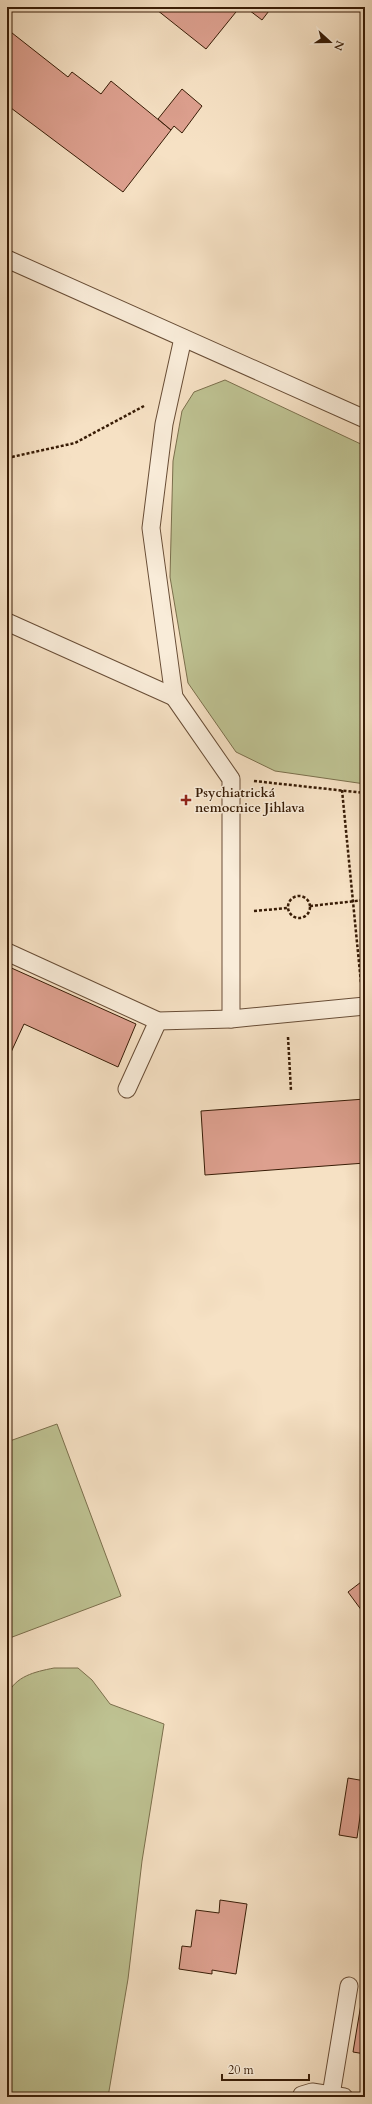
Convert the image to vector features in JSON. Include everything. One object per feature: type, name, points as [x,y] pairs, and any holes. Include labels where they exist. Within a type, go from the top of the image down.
[{"type":"lane","points":[[7,259],[365,419]]},
{"type":"lane","points":[[183,338],[164,424],[151,528],[174,697],[231,779],[231,1019]]},
{"type":"lane","points":[[7,622],[174,697]]},
{"type":"lane","points":[[7,952],[158,1021],[231,1019],[364,1006]]},
{"type":"lane","points":[[127,1089],[158,1021]]},
{"type":"lane","points":[[302,2097],[302,2094],[312,2092],[337,2096],[349,1986]]},
{"type":"path","points":[[7,458],[75,444],[114,424],[172,390]]},
{"type":"path","points":[[231,779],[365,793]]},
{"type":"path","points":[[342,790],[364,1006]]},
{"type":"path","points":[[299,896],[306,899],[310,906],[306,915],[300,918],[293,917],[288,908],[289,901],[299,896]]},
{"type":"path","points":[[310,906],[365,900]]},
{"type":"path","points":[[232,913],[288,908]]},
{"type":"path","points":[[286,1013],[291,1091]]},
{"type":"green space","points":[[225,380],[365,446],[365,784],[275,771],[236,752],[188,683],[170,577],[173,461],[182,411],[194,392]]},
{"type":"green space","points":[[57,1424],[121,1596],[7,1639],[7,1442]]},
{"type":"green space","points":[[54,1668],[78,1668],[92,1680],[110,1704],[164,1724],[142,1861],[128,1979],[108,2097],[7,2097],[7,1695],[15,1683],[26,1676],[39,1671]]},
{"type":"building","points":[[160,7],[240,7],[206,49],[157,10]]},
{"type":"building","points":[[245,7],[272,7],[262,20]]},
{"type":"building","points":[[7,29],[68,77],[72,72],[101,94],[111,81],[171,130],[123,192],[7,105]]},
{"type":"building","points":[[182,89],[202,106],[182,133],[174,126],[171,130],[158,119]]},
{"type":"building","points":[[7,966],[136,1024],[118,1067],[24,1024],[7,1061]]},
{"type":"building","points":[[365,1099],[365,1163],[205,1175],[201,1111]]},
{"type":"building","points":[[365,1579],[365,1615],[348,1592]]},
{"type":"building","points":[[348,1778],[365,1781],[357,1838],[339,1835]]},
{"type":"building","points":[[220,1900],[247,1904],[236,1974],[212,1970],[212,1974],[179,1969],[182,1946],[191,1947],[196,1910],[219,1913]]},
{"type":"building","points":[[362,1998],[365,1999],[365,2054],[353,2052]]},
{"type":"place","name":"Psychiatrická nemocnice Jihlava","points":[[186,800]]}]
